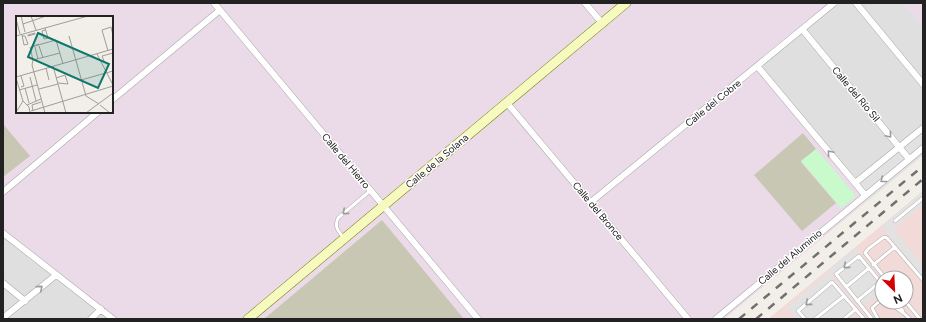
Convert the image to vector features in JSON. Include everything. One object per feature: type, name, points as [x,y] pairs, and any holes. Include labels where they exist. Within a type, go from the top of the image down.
[{"type":"street","name":"Calle del Hierro","points":[[214,3],[478,319]]},
{"type":"street","points":[[585,3],[602,23]]},
{"type":"street","name":"Calle de la Solana","points":[[248,319],[626,3]]},
{"type":"street","name":"Calle del Cobre","points":[[591,202],[758,67],[834,3]]},
{"type":"street","points":[[856,3],[923,84]]},
{"type":"street","points":[[113,99],[220,10]]},
{"type":"street","name":"Calle del Río Sil","points":[[802,30],[909,159]]},
{"type":"street","points":[[758,67],[865,195]]},
{"type":"street","name":"Calle del Bronce","points":[[507,102],[688,319]]},
{"type":"street","points":[[3,192],[97,113]]},
{"type":"street","points":[[855,183],[923,128]]},
{"type":"street","name":"Calle del Aluminio","points":[[716,319],[923,148]]},
{"type":"street","points":[[3,234],[113,319]]},
{"type":"street","points":[[3,318],[56,274]]},
{"type":"street","points":[[3,282],[25,301]]},
{"type":"street","points":[[91,319],[101,309]]},
{"type":"lane","points":[[344,238],[337,229],[336,223],[338,218],[371,190]]},
{"type":"lane","points":[[895,221],[923,198]]},
{"type":"lane","points":[[878,270],[865,254],[868,249],[884,237],[895,247],[923,280]]},
{"type":"lane","points":[[874,265],[895,247]]},
{"type":"lane","points":[[872,319],[836,274],[857,256],[859,256],[874,274]]},
{"type":"lane","points":[[846,287],[869,268]]},
{"type":"lane","points":[[805,319],[798,311],[832,282],[864,319]]},
{"type":"lane","points":[[857,301],[874,288]]},
{"type":"lane","points":[[815,319],[844,296]]},
{"type":"lane","points":[[874,306],[872,308],[878,319]]},
{"type":"lane","points":[[844,319],[856,309]]},
{"type":"lane","points":[[900,310],[903,311],[910,319]]},
{"type":"lane","points":[[913,310],[920,319]]},
{"type":"shaded area","points":[[3,3],[834,3],[758,67],[865,195],[862,197],[866,202],[724,319],[113,319],[3,233]]},
{"type":"shaded area","points":[[834,3],[904,3],[923,26],[923,155],[869,200],[758,67]]},
{"type":"shaded area","points":[[904,3],[923,3],[923,26],[909,9]]},
{"type":"shaded area","points":[[923,123],[923,155],[866,202],[850,183]]},
{"type":"shaded area","points":[[3,124],[30,156],[3,177]]},
{"type":"shaded area","points":[[803,133],[816,149],[801,162],[836,203],[802,231],[754,175]]},
{"type":"shaded area","points":[[923,191],[923,319],[768,319]]},
{"type":"shaded area","points":[[923,191],[923,208],[921,206],[893,229],[923,265],[923,277],[881,226]]},
{"type":"shaded area","points":[[382,220],[464,319],[264,319]]},
{"type":"shaded area","points":[[3,233],[113,319],[3,319]]},
{"type":"shaded area","points":[[855,248],[874,271],[874,298],[861,309],[829,270]]},
{"type":"shaded area","points":[[829,273],[860,311],[849,319],[798,319],[787,307]]},
{"type":"green space","points":[[816,149],[856,196],[841,208],[801,161]]},
{"type":"railway","points":[[739,319],[923,166]]},
{"type":"railway","points":[[756,319],[923,179]]}]
